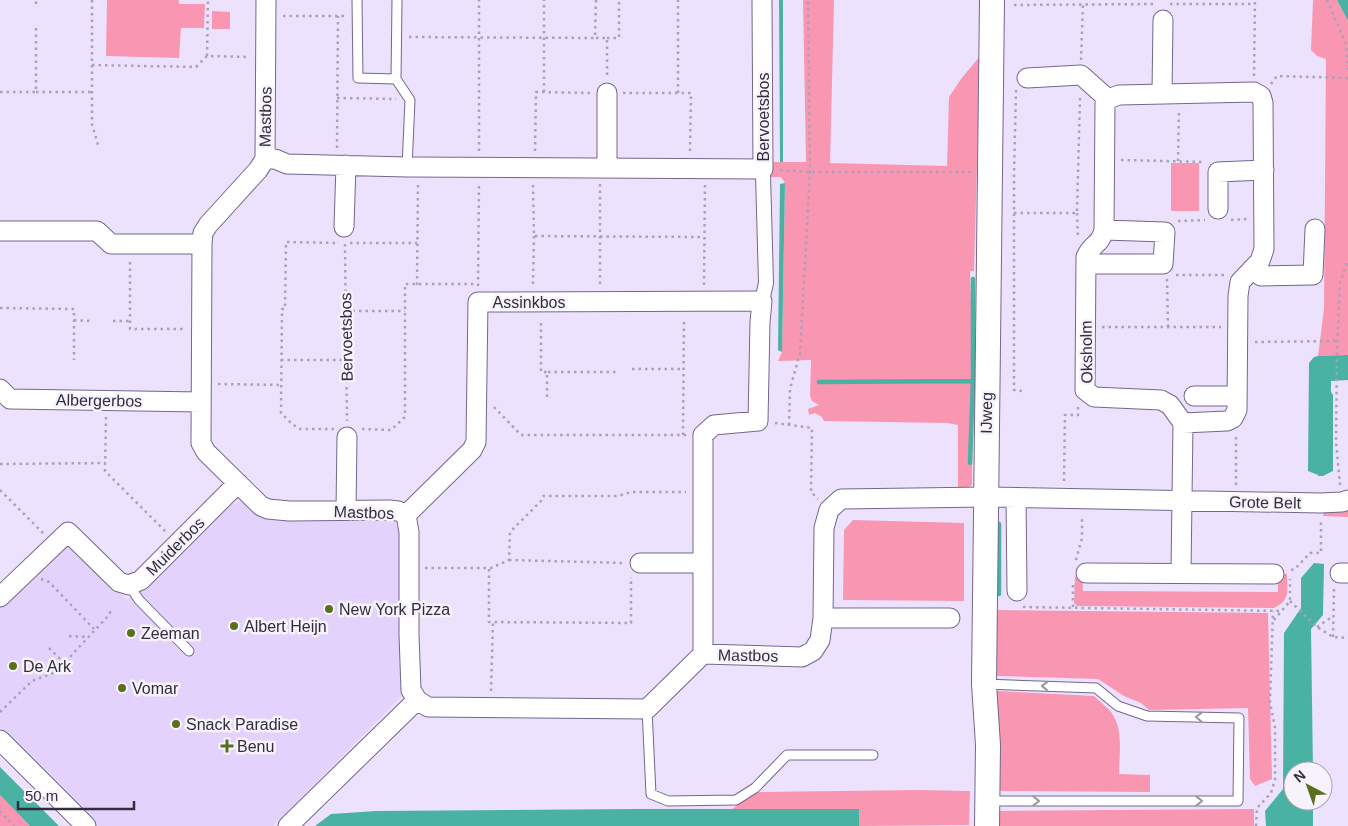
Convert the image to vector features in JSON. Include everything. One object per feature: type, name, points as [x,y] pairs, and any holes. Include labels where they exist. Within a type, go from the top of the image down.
[{"type":"street","name":"Bervoetsbos","points":[[265,159],[275,159],[287,164],[412,167],[763,169],[762,0]]},
{"type":"street","name":"IJweg","points":[[987,826],[988,745],[984,684],[989,172],[1003,3]]},
{"type":"street","name":"Mastbos","points":[[270,8],[266,58],[265,159],[258,170],[208,225],[203,234],[201,443],[206,452],[261,506],[268,509],[289,511],[389,510],[398,511],[406,515],[409,532],[411,690],[417,700]]},
{"type":"street","points":[[1163,9],[1171,93]]},
{"type":"street","points":[[1028,78],[1081,75],[1108,99]]},
{"type":"street","points":[[604,168],[608,93]]},
{"type":"street","points":[[1086,264],[1163,264],[1165,232],[1104,230],[1105,103],[1108,99],[1119,95],[1171,93],[1257,94],[1263,103],[1264,249],[1260,261],[1240,282],[1237,335],[1237,410],[1234,418],[1227,421],[1184,423],[1181,573]]},
{"type":"street","points":[[341,165],[344,235]]},
{"type":"street","points":[[1218,209],[1218,172],[1264,170]]},
{"type":"street","points":[[702,654],[703,435],[714,425],[758,421],[760,322],[766,283],[763,174]]},
{"type":"street","points":[[1249,272],[1261,276],[1314,275],[1315,229]]},
{"type":"street","name":"Oksholm","points":[[1104,230],[1102,240],[1089,251],[1086,257],[1086,390],[1094,396],[1161,400],[1170,405],[1184,423]]},
{"type":"street","points":[[0,231],[97,231],[111,244],[202,244]]},
{"type":"street","name":"Assinkbos","points":[[406,515],[472,450],[476,442],[478,293],[533,301],[762,301]]},
{"type":"street","name":"Albergerbos","points":[[0,389],[10,399],[106,401],[201,393]]},
{"type":"street","points":[[1194,396],[1237,396]]},
{"type":"street","points":[[346,510],[347,433]]},
{"type":"street","name":"Muiderbos","points":[[0,597],[68,532],[119,582],[129,585],[141,580],[238,483]]},
{"type":"street","points":[[829,510],[841,500],[986,497]]},
{"type":"street","name":"Grote Belt","points":[[986,497],[1320,503],[1345,501]]},
{"type":"street","points":[[1016,498],[1020,599]]},
{"type":"street","name":"Mastbos","points":[[647,709],[702,654],[802,657],[813,650],[820,640],[823,618],[824,528],[829,510]]},
{"type":"street","points":[[636,563],[702,563]]},
{"type":"street","points":[[1078,573],[1282,572]]},
{"type":"street","points":[[823,618],[950,618]]},
{"type":"street","points":[[288,826],[417,700],[428,707],[647,709]]},
{"type":"street","points":[[0,740],[86,826]]},
{"type":"lane","points":[[357,0],[358,78],[396,79]]},
{"type":"lane","points":[[397,0],[396,79],[409,99],[412,167]]},
{"type":"lane","points":[[129,585],[139,600],[189,651]]},
{"type":"lane","points":[[984,684],[1096,688],[1118,706],[1147,716],[1238,718],[1238,801],[987,801]]},
{"type":"lane","points":[[647,709],[651,794],[668,801],[736,800],[755,788],[787,755],[873,755]]},
{"type":"path","points":[[92,0],[92,124],[99,148]]},
{"type":"path","points":[[92,66],[196,67],[207,56],[208,0]]},
{"type":"path","points":[[417,243],[344,235],[286,242],[285,309],[282,309],[281,413],[292,424],[300,429],[347,433],[391,430],[405,417],[405,284],[478,293],[480,0]]},
{"type":"path","points":[[544,0],[544,92]]},
{"type":"path","points":[[595,38],[596,0]]},
{"type":"path","points":[[396,37],[619,38],[619,0]]},
{"type":"path","points":[[678,0],[678,93]]},
{"type":"path","points":[[789,425],[790,389],[800,353],[810,172],[808,0]]},
{"type":"path","points":[[1255,0],[1257,94]]},
{"type":"path","points":[[1327,0],[1346,44],[1348,70]]},
{"type":"path","points":[[1003,3],[1083,4],[1101,2],[1163,9],[1255,4]]},
{"type":"path","points":[[1014,213],[1077,213],[1083,4]]},
{"type":"path","points":[[270,8],[338,16],[357,16]]},
{"type":"path","points":[[338,16],[337,98],[341,165]]},
{"type":"path","points":[[36,24],[36,92]]},
{"type":"path","points":[[607,38],[608,93]]},
{"type":"path","points":[[207,56],[266,58]]},
{"type":"path","points":[[1257,94],[1277,76],[1348,78]]},
{"type":"path","points":[[1022,391],[1014,390],[1016,78],[1028,78]]},
{"type":"path","points":[[0,92],[92,92]]},
{"type":"path","points":[[533,301],[536,92],[544,92],[691,93],[704,237],[704,302]]},
{"type":"path","points":[[1171,93],[1178,161]]},
{"type":"path","points":[[337,98],[409,99]]},
{"type":"path","points":[[1104,160],[1210,162],[1218,172]]},
{"type":"path","points":[[412,167],[417,243],[417,284]]},
{"type":"path","points":[[600,302],[600,236],[604,168]]},
{"type":"path","points":[[763,174],[782,170],[810,172],[989,172]]},
{"type":"path","name":"Bervoetsbos","points":[[344,235],[347,433]]},
{"type":"path","points":[[534,236],[704,237]]},
{"type":"path","points":[[130,244],[130,329],[201,329]]},
{"type":"path","points":[[1345,501],[1336,441],[1336,385],[1340,283],[1348,260]]},
{"type":"path","points":[[1168,327],[1167,275],[1249,272]]},
{"type":"path","points":[[683,435],[684,302]]},
{"type":"path","points":[[0,308],[74,309],[74,360]]},
{"type":"path","points":[[346,311],[405,311]]},
{"type":"path","points":[[74,320],[91,321]]},
{"type":"path","points":[[112,321],[130,321]]},
{"type":"path","points":[[541,322],[541,372],[618,372]]},
{"type":"path","points":[[1086,327],[1168,327],[1237,335],[1338,341]]},
{"type":"path","points":[[281,360],[346,360]]},
{"type":"path","points":[[632,369],[684,369]]},
{"type":"path","points":[[547,372],[547,397]]},
{"type":"path","points":[[201,393],[281,384]]},
{"type":"path","points":[[476,388],[522,435],[703,435]]},
{"type":"path","points":[[1063,499],[1065,415],[1078,415],[1078,398]]},
{"type":"path","points":[[106,401],[105,471],[177,544]]},
{"type":"path","points":[[1234,418],[1236,429],[1236,502]]},
{"type":"path","points":[[758,421],[812,428],[811,492],[829,510]]},
{"type":"path","points":[[0,464],[105,464]]},
{"type":"path","points":[[0,490],[54,545]]},
{"type":"path","points":[[509,560],[510,532],[543,496],[618,496],[631,492],[702,492]]},
{"type":"path","points":[[1320,503],[1321,553],[1310,553],[1294,570],[1282,572],[1290,601],[1317,628],[1333,638],[1348,638]]},
{"type":"path","points":[[1073,608],[1082,538],[1082,515]]},
{"type":"path","points":[[409,568],[489,568],[509,560],[636,563],[631,623],[489,622],[489,568]]},
{"type":"path","points":[[25,573],[49,582],[94,629]]},
{"type":"path","points":[[1333,638],[1334,573],[1344,573]]},
{"type":"path","points":[[1020,599],[1073,608],[1281,611]]},
{"type":"path","points":[[1273,621],[1290,601]]},
{"type":"path","points":[[0,712],[32,681],[56,672],[109,615],[112,608]]},
{"type":"path","points":[[1256,826],[1257,808],[1272,793],[1275,780],[1275,728],[1270,702],[1273,611]]},
{"type":"path","points":[[1317,628],[1333,616]]},
{"type":"path","points":[[491,708],[493,622]]},
{"type":"path","points":[[70,636],[88,637]]},
{"type":"path","points":[[49,648],[64,663]]},
{"type":"path","points":[[0,812],[14,826]]},
{"type":"shaded area","points":[[107,0],[179,0],[179,4],[205,4],[204,28],[181,28],[179,58],[106,56]]},
{"type":"shaded area","points":[[779,0],[783,0],[783,162],[780,162]]},
{"type":"shaded area","points":[[803,0],[834,0],[830,163],[947,166],[949,97],[980,56],[974,271],[970,271],[973,362],[972,485],[967,488],[958,488],[958,425],[947,423],[824,421],[822,417],[815,413],[809,415],[808,409],[819,405],[812,401],[810,396],[811,360],[778,361],[782,352],[785,183],[781,177],[766,177],[767,162],[806,162]]},
{"type":"shaded area","points":[[1313,0],[1337,0],[1348,21],[1348,355],[1318,356],[1324,309],[1326,59],[1317,56],[1311,50]]},
{"type":"shaded area","points":[[1337,0],[1348,0],[1348,21]]},
{"type":"shaded area","points":[[212,11],[230,12],[230,29],[212,29]]},
{"type":"shaded area","points":[[1171,163],[1199,163],[1199,211],[1171,211]]},
{"type":"shaded area","points":[[785,183],[782,352],[778,350],[780,184]]},
{"type":"shaded area","points":[[1348,355],[1348,380],[1331,381],[1331,392],[1333,395],[1333,471],[1323,476],[1318,476],[1308,471],[1309,363],[1314,357],[1318,356]]},
{"type":"shaded area","points":[[241,501],[258,513],[387,518],[396,523],[403,533],[402,696],[273,826],[96,826],[0,727],[0,607],[66,540],[127,600],[224,508]]},
{"type":"shaded area","points":[[1348,507],[1348,517],[1323,516],[1324,508]]},
{"type":"shaded area","points":[[853,520],[964,523],[964,601],[843,600],[844,530]]},
{"type":"shaded area","points":[[1314,563],[1324,564],[1323,615],[1311,629],[1313,761],[1283,761],[1284,633],[1301,608],[1301,578]]},
{"type":"shaded area","points":[[1278,574],[1287,574],[1287,594],[1283,602],[1274,608],[1077,606],[1074,603],[1075,577],[1078,575],[1082,575],[1083,591],[1278,592]]},
{"type":"shaded area","points":[[991,610],[1268,613],[1272,779],[1255,786],[1250,779],[1248,708],[1149,710],[1141,703],[1124,696],[1098,679],[997,676]]},
{"type":"shaded area","points":[[997,691],[1094,696],[1111,712],[1118,726],[1120,742],[1119,774],[1150,775],[1150,792],[997,791]]},
{"type":"shaded area","points":[[0,767],[59,826],[30,826],[0,795]]},
{"type":"shaded area","points":[[1283,789],[1283,811],[1313,811],[1313,826],[1266,826],[1265,811]]},
{"type":"shaded area","points":[[970,791],[969,825],[859,826],[859,809],[732,809],[756,792]]},
{"type":"shaded area","points":[[0,795],[30,826],[0,826]]},
{"type":"shaded area","points":[[859,809],[859,826],[315,826],[331,814],[376,811]]},
{"type":"shaded area","points":[[1254,809],[1254,826],[997,826],[997,811]]},
{"type":"waterway","points":[[973,279],[973,381]]},
{"type":"waterway","points":[[819,382],[973,381],[970,463]]},
{"type":"waterway","points":[[999,524],[999,594]]},
{"type":"place","name":"New York Pizza","points":[[329,609]]},
{"type":"place","name":"Albert Heijn","points":[[234,626]]},
{"type":"place","name":"Zeeman","points":[[131,633]]},
{"type":"place","name":"De Ark","points":[[13,666]]},
{"type":"place","name":"Vomar","points":[[122,688]]},
{"type":"place","name":"Snack Paradise","points":[[176,724]]},
{"type":"place","name":"Benu","points":[[227,746]]}]
